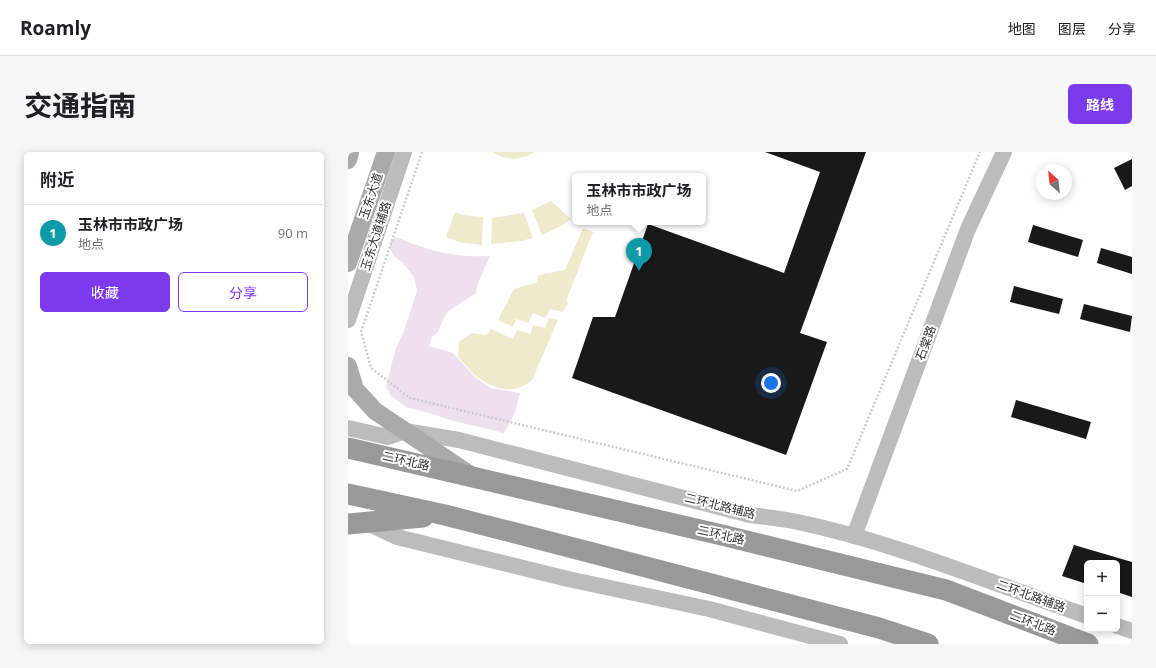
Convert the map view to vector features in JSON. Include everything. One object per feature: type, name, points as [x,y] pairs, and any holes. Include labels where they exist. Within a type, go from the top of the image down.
[{"type":"highway","name":"二环北路","points":[[348,448],[733,538],[946,590],[1088,644]]},
{"type":"highway","points":[[348,494],[445,515],[878,628],[928,644]]},
{"type":"highway","points":[[354,522],[445,515]]},
{"type":"main road","points":[[348,160],[350,152]]},
{"type":"main road","name":"玉东大道","points":[[348,263],[386,152]]},
{"type":"main road","points":[[348,366],[355,389],[374,410],[473,477]]},
{"type":"street","name":"玉东大道辅路","points":[[348,320],[404,152]]},
{"type":"street","name":"石棠路","points":[[854,536],[968,229],[1004,152]]},
{"type":"street","name":"二环北路辅路","points":[[348,428],[388,436],[405,431],[459,440],[750,515],[798,522],[854,536],[939,563],[1084,615]]},
{"type":"street","points":[[354,522],[397,537],[568,579],[709,609],[840,644]]},
{"type":"street","points":[[1120,627],[1132,631]]},
{"type":"path","points":[[422,152],[361,332],[371,368],[410,398],[797,491],[847,469],[980,152]]},
{"type":"shaded area","points":[[492,152],[534,152],[524,157],[513,159],[502,157]]},
{"type":"shaded area","points":[[551,201],[571,219],[563,225],[542,235],[532,210]]},
{"type":"shaded area","points":[[455,212],[462,215],[483,217],[482,245],[459,242],[446,237]]},
{"type":"shaded area","points":[[524,213],[533,238],[521,241],[491,244],[492,218]]},
{"type":"shaded area","points":[[583,228],[593,232],[566,301],[568,303],[563,312],[550,309],[545,318],[533,313],[528,323],[516,319],[513,327],[498,320],[514,289],[536,283],[539,275],[565,270]]},
{"type":"shaded area","points":[[397,237],[431,250],[454,255],[490,256],[478,283],[476,293],[447,312],[437,333],[432,337],[429,346],[453,353],[476,378],[491,388],[520,393],[515,413],[504,433],[450,420],[406,407],[391,396],[386,386],[395,351],[405,328],[417,291],[414,277],[403,263],[394,256],[390,249],[391,240]]},
{"type":"shaded area","points":[[549,318],[558,320],[532,380],[520,387],[506,389],[486,383],[474,374],[458,357],[459,342],[472,333],[486,335],[491,329],[513,339],[517,330],[530,334],[533,325],[545,328]]},
{"type":"building","points":[[765,152],[866,152],[800,333],[827,342],[786,455],[572,378],[593,317],[615,317],[648,225],[784,273],[820,172]]},
{"type":"building","points":[[1132,159],[1132,186],[1125,190],[1114,168]]},
{"type":"building","points":[[1033,225],[1083,240],[1078,257],[1028,242]]},
{"type":"building","points":[[1101,248],[1132,257],[1132,274],[1097,263]]},
{"type":"building","points":[[1014,286],[1063,299],[1059,314],[1010,302]]},
{"type":"building","points":[[1084,304],[1132,316],[1130,332],[1080,319]]},
{"type":"building","points":[[1016,400],[1091,422],[1086,439],[1011,417]]},
{"type":"building","points":[[1074,545],[1132,562],[1132,597],[1120,593],[1120,560],[1084,560],[1084,583],[1062,576]]},
{"type":"place","name":"玉林市市政广场","points":[[639,271]]}]
